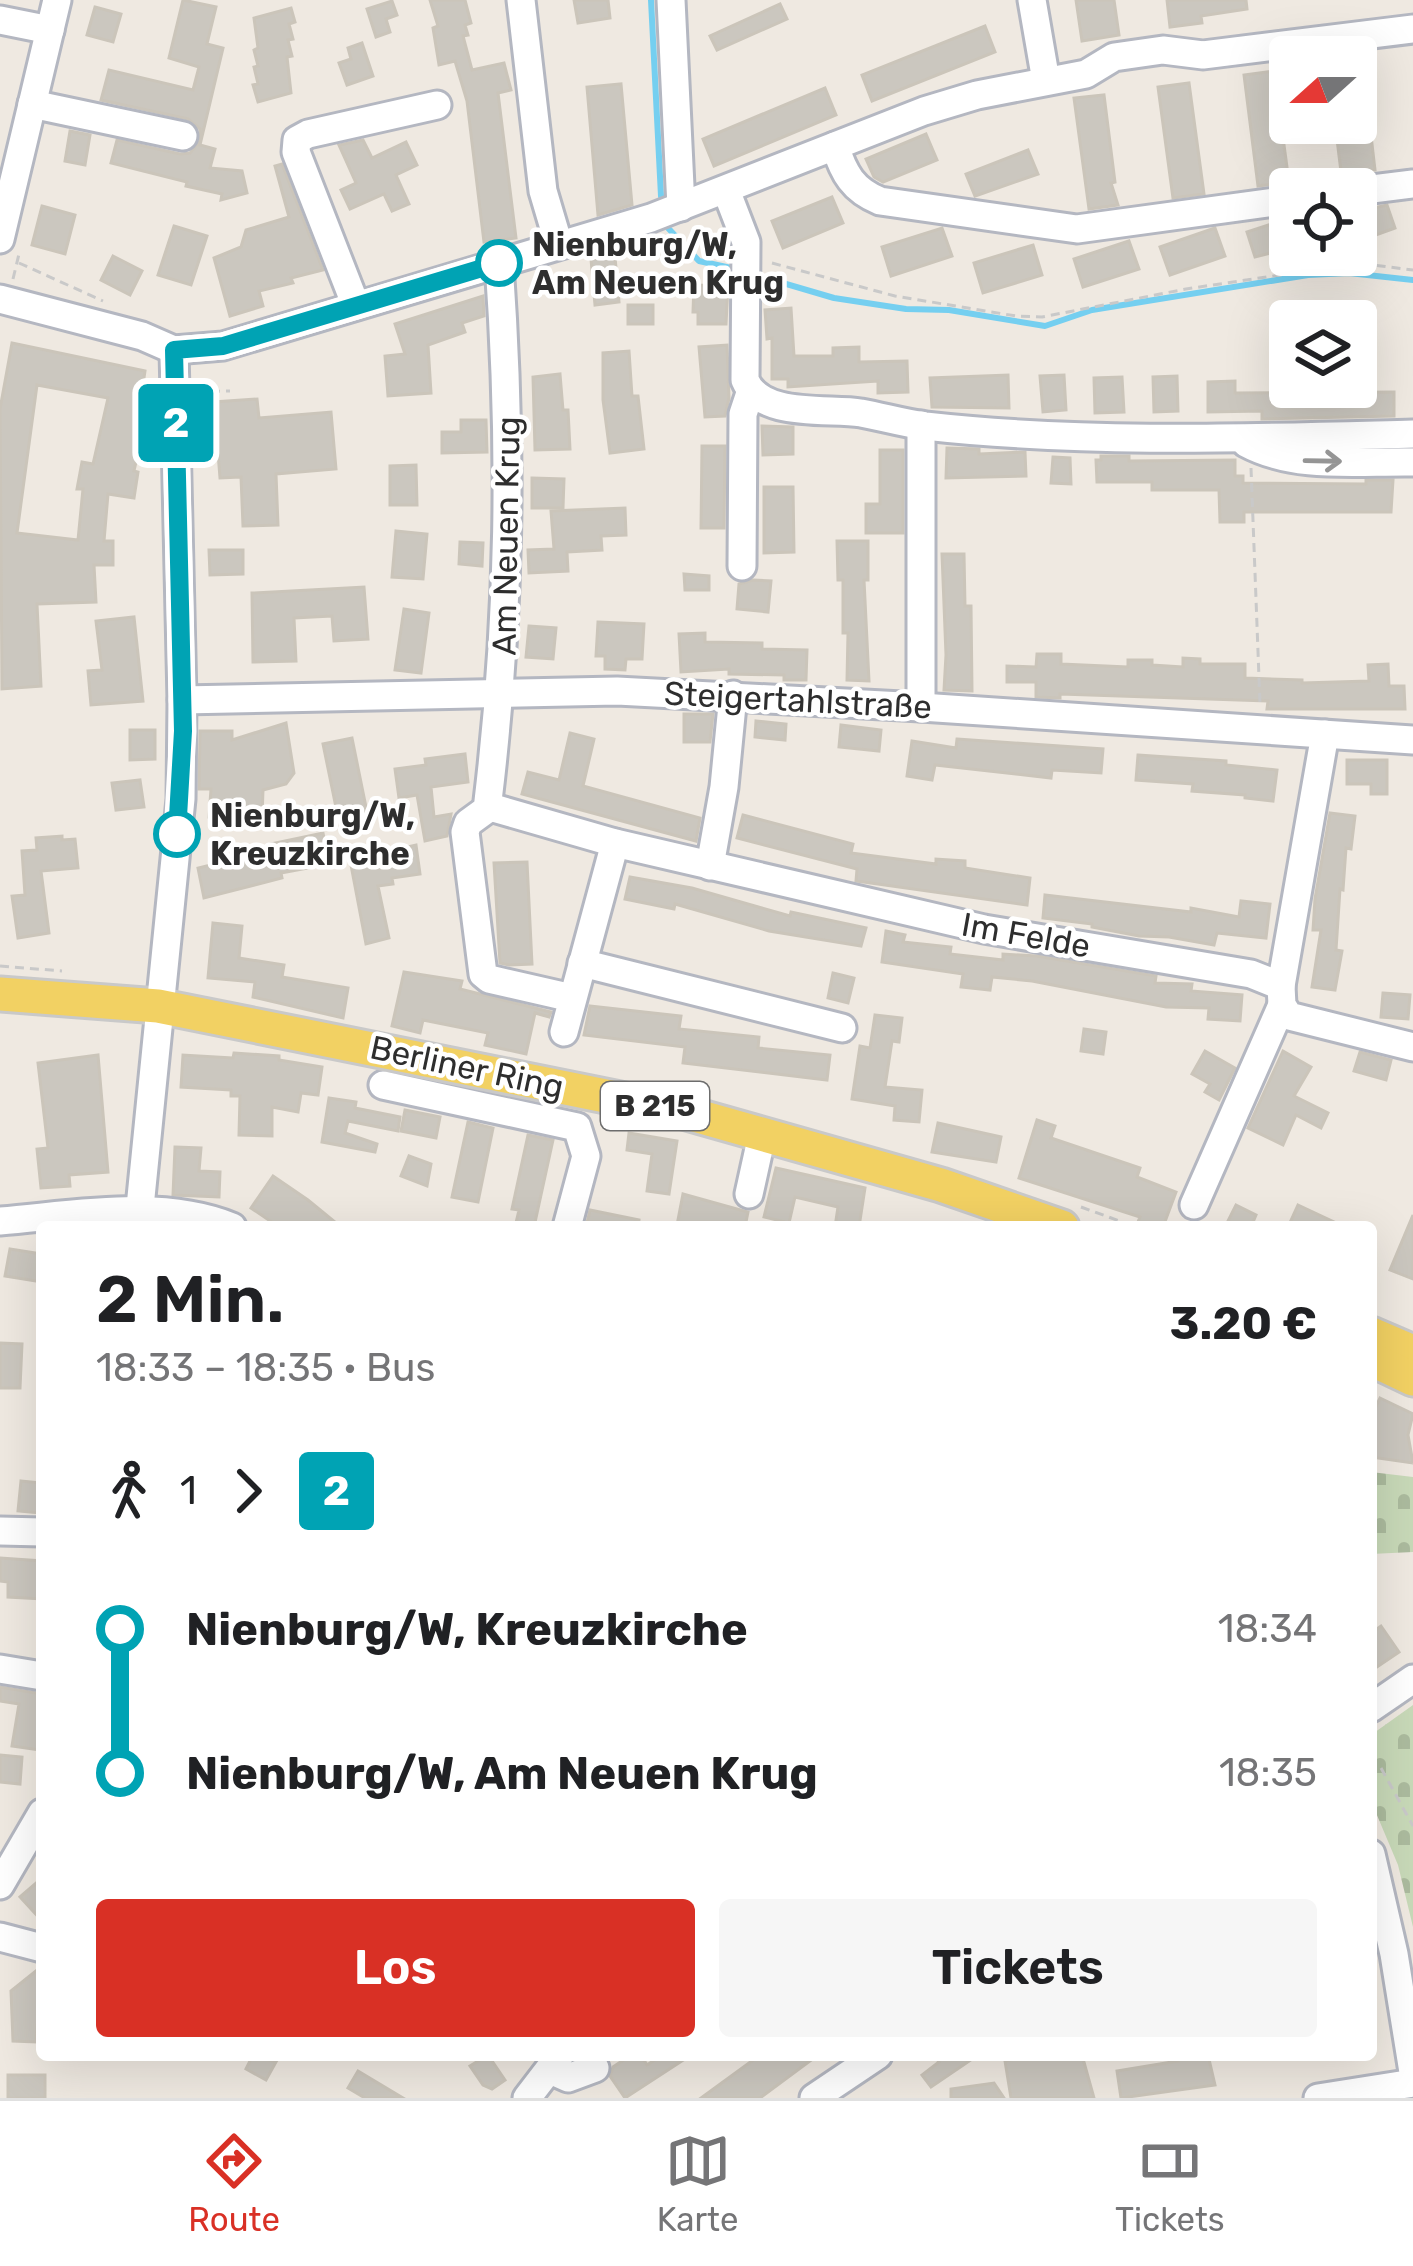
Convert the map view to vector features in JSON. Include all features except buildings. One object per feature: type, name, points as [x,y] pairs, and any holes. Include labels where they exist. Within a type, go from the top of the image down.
[{"type":"main road","name":"Berliner Ring","points":[[0,994],[158,1006],[680,1112],[940,1185],[1036,1221]]},
{"type":"main road","points":[[1377,1337],[1413,1352]]},
{"type":"main road","points":[[1377,1362],[1413,1379]]},
{"type":"street","points":[[0,10],[2,0]]},
{"type":"street","points":[[0,239],[57,0]]},
{"type":"street","points":[[521,0],[543,191],[560,245]]},
{"type":"street","points":[[671,0],[681,207]]},
{"type":"street","points":[[1032,0],[1046,81]]},
{"type":"street","points":[[0,20],[50,30]]},
{"type":"street","points":[[0,299],[142,336],[174,350],[223,346],[681,207],[959,100],[1086,74],[1114,57],[1163,50],[1203,55],[1413,29]]},
{"type":"street","points":[[32,104],[183,136]]},
{"type":"street","points":[[356,306],[296,152],[297,140],[437,105]]},
{"type":"street","points":[[835,146],[844,172],[861,194],[880,201],[1078,229],[1269,203]]},
{"type":"street","points":[[1377,188],[1413,184]]},
{"type":"street","points":[[726,190],[746,242],[745,380],[750,393],[765,403],[921,425],[1055,436],[1243,441],[1413,434]]},
{"type":"street","name":"Am Neuen Krug","points":[[499,263],[510,511],[501,693],[490,807],[467,823],[465,832],[483,974],[572,998]]},
{"type":"street","points":[[138,1220],[181,799],[174,350]]},
{"type":"street","points":[[742,566],[743,414],[750,393]]},
{"type":"street","points":[[921,425],[921,706]]},
{"type":"street","points":[[1243,441],[1302,461],[1413,462]]},
{"type":"street","name":"Steigertahlstraße","points":[[182,700],[501,693],[733,695],[1413,740]]},
{"type":"street","points":[[710,866],[733,695]]},
{"type":"street","points":[[1194,1205],[1281,996],[1325,734]]},
{"type":"street","points":[[490,807],[615,843],[564,1032]]},
{"type":"street","name":"Im Felde","points":[[615,843],[984,929],[1251,974],[1281,996],[1289,1016],[1413,1048]]},
{"type":"street","points":[[582,963],[842,1028]]},
{"type":"street","points":[[383,1085],[577,1127],[586,1156],[569,1221]]},
{"type":"street","points":[[749,1194],[762,1135]]},
{"type":"street","points":[[0,1221],[213,1221]]},
{"type":"street","points":[[0,1531],[36,1532]]},
{"type":"street","points":[[0,1669],[36,1675]]},
{"type":"street","points":[[1377,1704],[1413,1679]]},
{"type":"street","points":[[0,1885],[36,1823]]},
{"type":"street","points":[[1377,1881],[1413,2072]]},
{"type":"street","points":[[0,1936],[36,1948]]},
{"type":"street","points":[[814,2098],[869,2061]]},
{"type":"street","points":[[527,2098],[555,2063],[568,2078],[595,2068]]},
{"type":"street","points":[[1318,2098],[1413,2083]]},
{"type":"path","points":[[746,253],[790,271],[895,296],[1042,317],[1320,269],[1413,270]]},
{"type":"path","points":[[17,262],[107,302]]},
{"type":"path","points":[[175,393],[230,391]]},
{"type":"path","points":[[1243,441],[1261,730]]},
{"type":"path","points":[[1381,1768],[1413,1826],[1413,1840]]},
{"type":"green space","points":[[1377,1473],[1413,1477],[1413,1552],[1377,1554]]},
{"type":"green space","points":[[1413,1705],[1413,1927],[1398,1865],[1377,1815],[1377,1731]]},
{"type":"waterway","points":[[651,0],[661,196]]},
{"type":"waterway","points":[[668,228],[699,261],[731,268]]},
{"type":"waterway","points":[[759,276],[834,298],[1045,326],[1092,310],[1308,275],[1349,273],[1413,280]]},
{"type":"bus line","name":"2","points":[[177,834],[183,731],[174,350],[223,346],[499,263]]},
{"type":"place","name":"Nienburg/W, Am Neuen Krug","points":[[499,263]]},
{"type":"place","name":"Nienburg/W, Kreuzkirche","points":[[177,834]]}]
